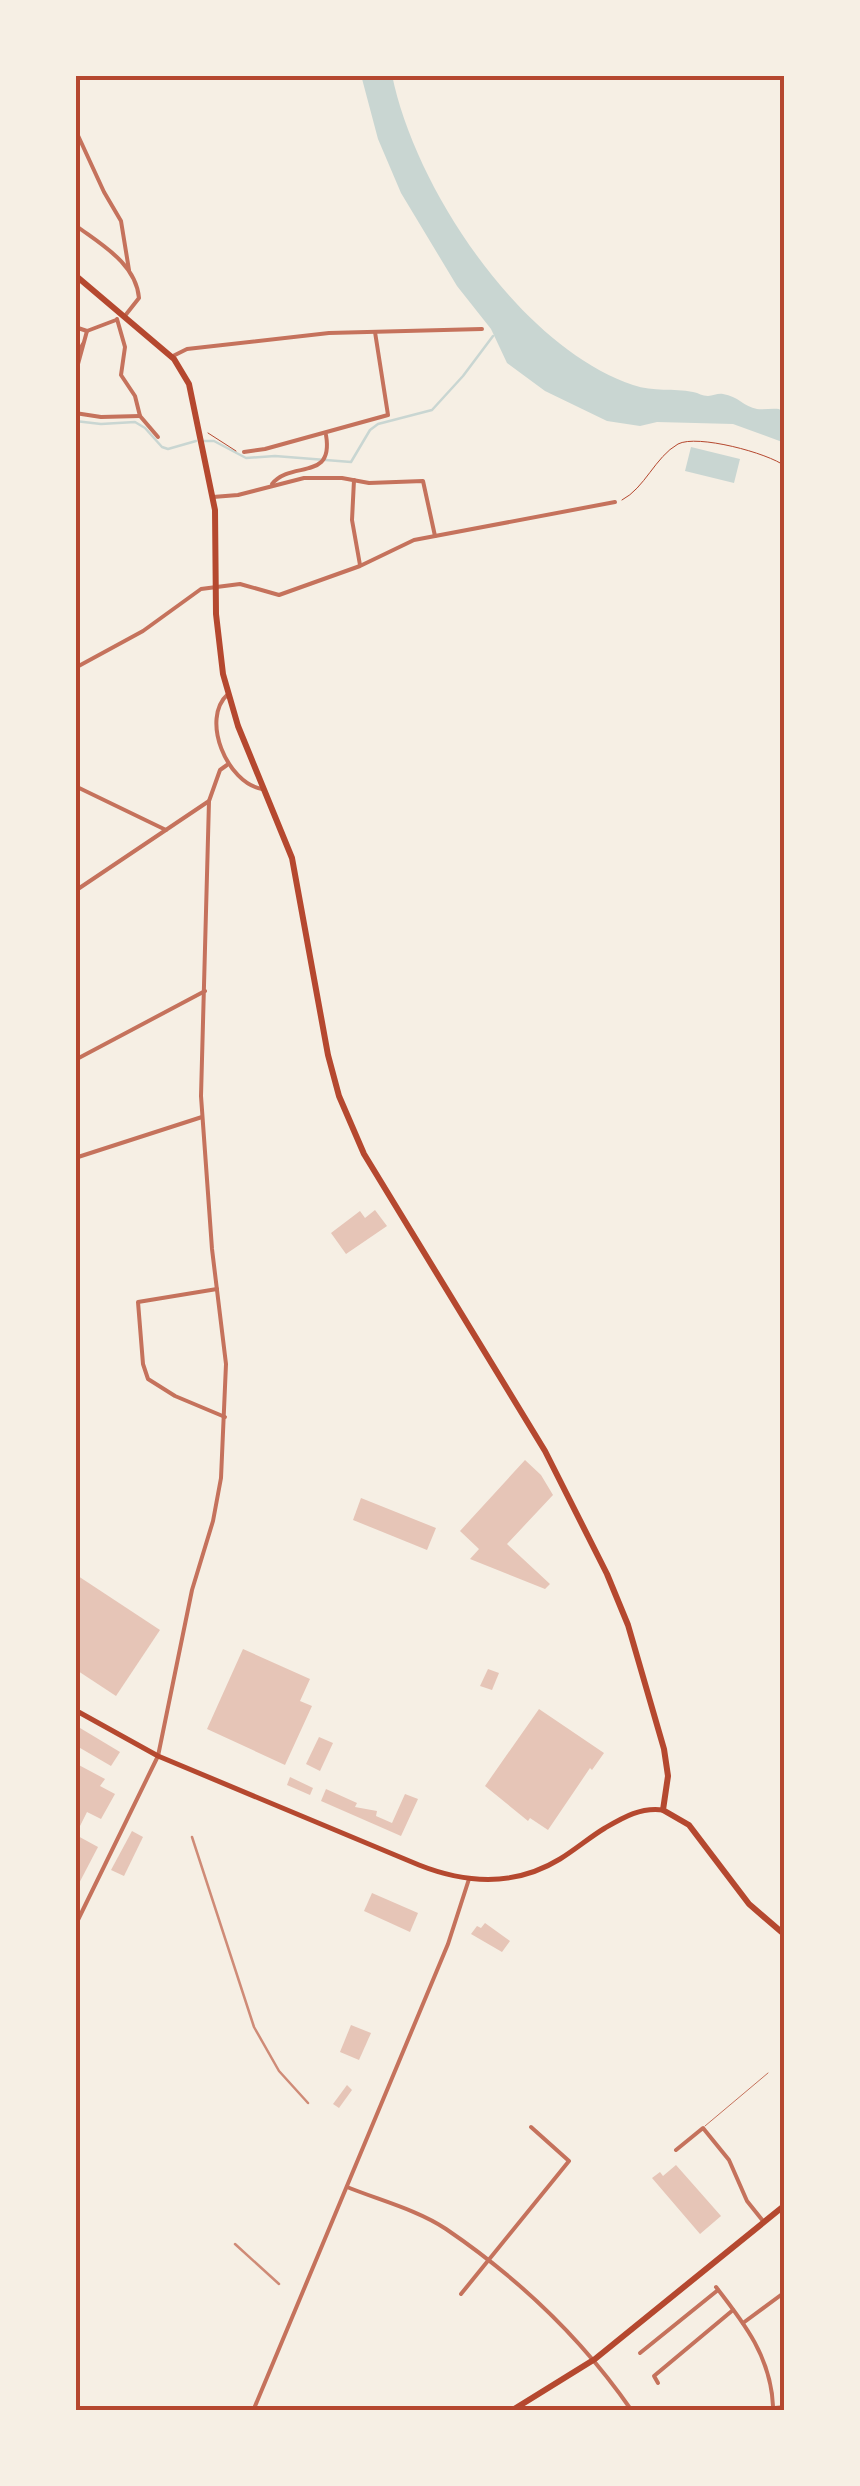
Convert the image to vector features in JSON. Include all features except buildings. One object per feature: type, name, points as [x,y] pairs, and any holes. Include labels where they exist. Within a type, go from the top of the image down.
[{"type":"main road","points":[[75,275],[171,357],[189,384],[213,498],[218,645],[228,694],[294,868],[328,1055],[344,1110],[373,1168],[545,1451],[592,1541],[628,1625],[664,1749],[668,1784],[663,1810]]},
{"type":"main road","points":[[75,1710],[158,1756],[429,1869],[469,1879],[494,1880],[531,1873],[628,1816],[663,1810],[689,1825],[748,1904],[785,1935]]},
{"type":"main road","points":[[511,2411],[595,2359],[785,2205]]},
{"type":"street","points":[[75,129],[121,221],[129,270]]},
{"type":"street","points":[[75,225],[129,270],[136,279],[139,295],[121,317],[87,332],[75,327]]},
{"type":"street","points":[[121,317],[125,348],[121,374],[140,416],[158,438]]},
{"type":"street","points":[[171,357],[187,349],[329,333],[482,329]]},
{"type":"street","points":[[75,375],[87,332]]},
{"type":"street","points":[[244,452],[388,414],[375,332]]},
{"type":"street","points":[[75,356],[86,342]]},
{"type":"street","points":[[75,412],[102,417],[140,416]]},
{"type":"street","points":[[272,484],[280,475],[312,468],[324,459],[328,450],[326,433]]},
{"type":"street","points":[[213,498],[304,478],[367,483],[423,481],[435,536]]},
{"type":"street","points":[[354,480],[352,520],[360,566]]},
{"type":"street","points":[[75,668],[143,631],[195,592],[244,584],[279,595],[360,566],[414,540],[615,502]]},
{"type":"street","points":[[228,694],[218,708],[227,764],[248,785],[265,789]]},
{"type":"street","points":[[75,1926],[158,1756],[192,1590],[216,1508],[226,1364],[202,1117],[209,801],[220,770],[227,764]]},
{"type":"street","points":[[75,786],[166,830]]},
{"type":"street","points":[[75,892],[209,801]]},
{"type":"street","points":[[75,1060],[205,991]]},
{"type":"street","points":[[75,1158],[202,1117]]},
{"type":"street","points":[[217,1289],[138,1302],[143,1364],[148,1379],[175,1396],[224,1417]]},
{"type":"street","points":[[253,2411],[454,1930],[469,1879]]},
{"type":"street","points":[[461,2294],[569,2161],[531,2127]]},
{"type":"street","points":[[676,2150],[702,2128],[729,2161],[747,2200],[764,2222]]},
{"type":"street","points":[[348,2186],[444,2227],[575,2337],[632,2411]]},
{"type":"street","points":[[640,2353],[717,2289],[760,2347],[773,2406]]},
{"type":"street","points":[[743,2323],[785,2292]]},
{"type":"street","points":[[658,2382],[654,2376],[734,2310]]},
{"type":"street","points":[[742,2411],[785,2407]]},
{"type":"lane","points":[[702,2128],[768,2073]]},
{"type":"path","points":[[202,438],[205,431],[244,452]]},
{"type":"path","points":[[615,502],[632,494],[672,449],[684,442],[756,451],[785,466]]},
{"type":"shaded area","points":[[361,75],[392,75],[423,166],[449,213],[513,300],[551,336],[591,365],[633,385],[706,396],[723,394],[752,408],[779,409],[785,414],[785,443],[733,424],[657,422],[640,426],[607,421],[545,391],[507,363],[491,329],[457,286],[401,193],[378,139]]},
{"type":"shaded area","points":[[691,447],[740,459],[734,483],[685,471]]},
{"type":"waterway","points":[[204,441],[214,441],[246,458],[275,456],[351,462],[370,430],[378,424],[432,410],[493,336]]},
{"type":"waterway","points":[[75,421],[135,422],[168,449],[196,441]]},
{"type":"railway","points":[[192,1837],[254,2027],[279,2071],[308,2103]]},
{"type":"railway","points":[[235,2244],[279,2284]]}]
